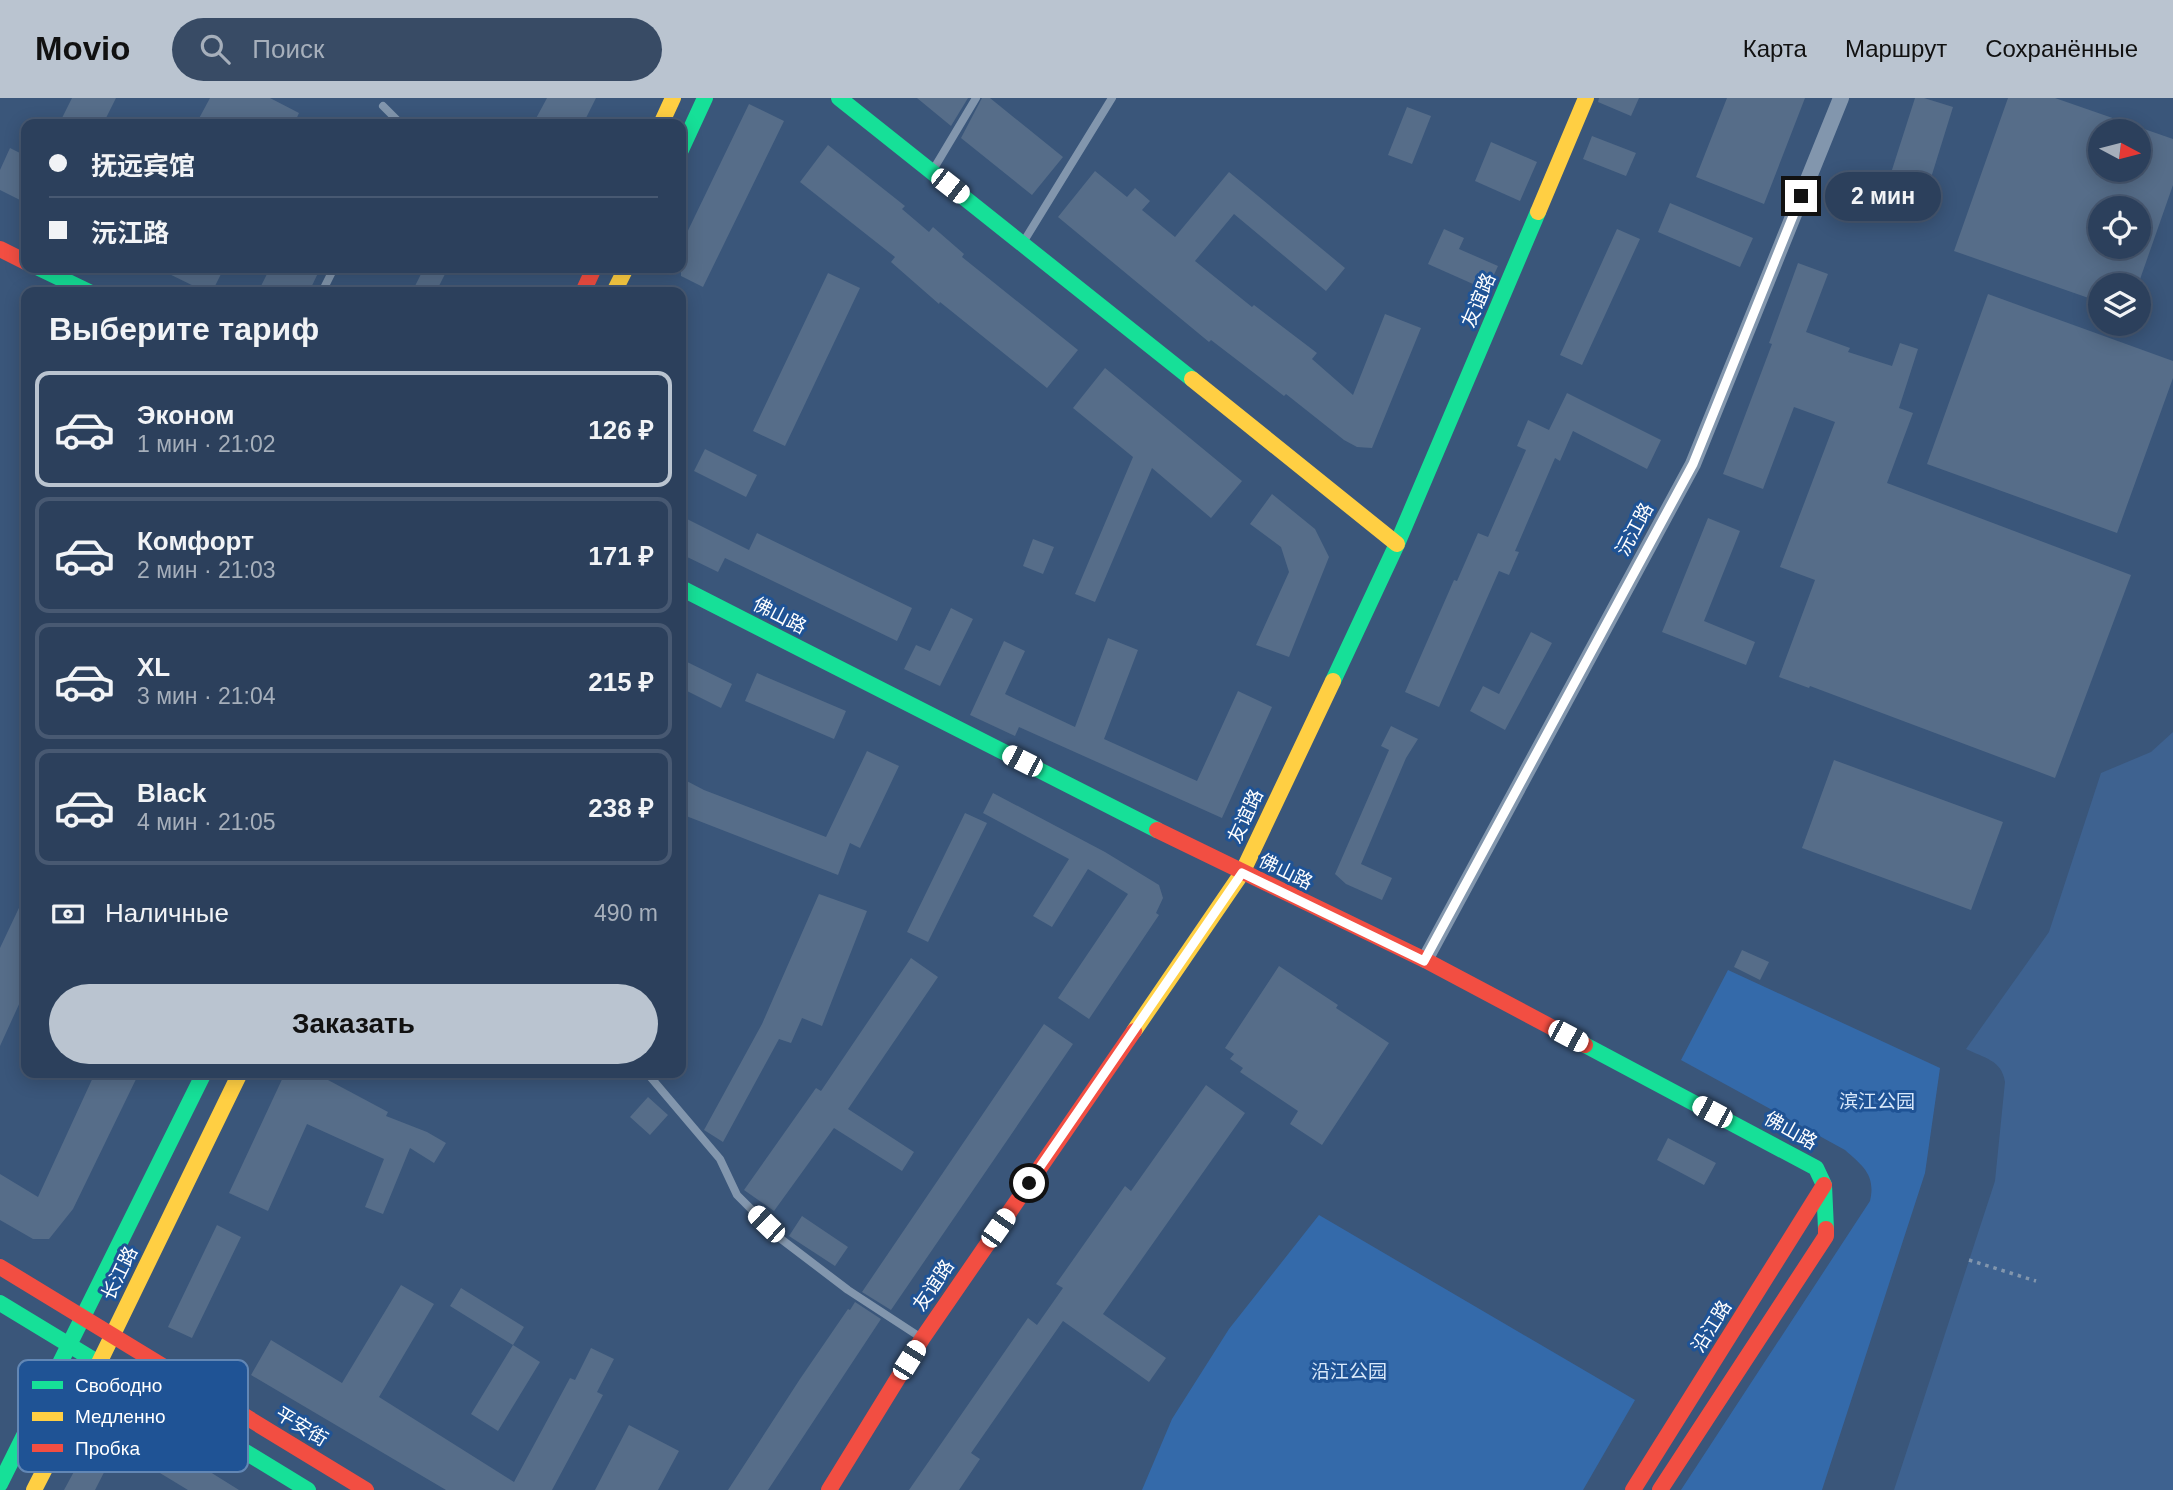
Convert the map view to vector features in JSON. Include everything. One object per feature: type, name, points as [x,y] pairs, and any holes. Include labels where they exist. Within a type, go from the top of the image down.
[{"type":"street","points":[[663,119],[673,98]]},
{"type":"street","points":[[686,139],[705,98]]},
{"type":"street","name":"友谊路","points":[[829,1490],[922,1339],[1242,873],[1397,544],[1586,98]]},
{"type":"street","name":"沅江路","points":[[1424,961],[1693,464],[1841,98]]},
{"type":"street","points":[[843,99],[1397,544]]},
{"type":"street","points":[[0,249],[21,260]]},
{"type":"street","points":[[49,273],[79,287]]},
{"type":"street","name":"佛山路","points":[[686,592],[1242,873],[1424,961],[1808,1162],[1816,1168],[1824,1185]]},
{"type":"street","name":"长江路","points":[[62,1360],[202,1078]]},
{"type":"street","name":"长江路","points":[[100,1360],[238,1078]]},
{"type":"street","points":[[1660,1490],[1826,1236],[1824,1185]]},
{"type":"street","name":"沿江路","points":[[1633,1490],[1824,1185]]},
{"type":"street","name":"平安街","points":[[0,1267],[153,1360]]},
{"type":"street","points":[[0,1303],[94,1360]]},
{"type":"street","name":"平安街","points":[[248,1418],[366,1490]]},
{"type":"street","name":"长江路","points":[[0,1484],[18,1448]]},
{"type":"street","points":[[248,1454],[308,1490]]},
{"type":"street","name":"长江路","points":[[34,1490],[43,1472]]},
{"type":"lane","points":[[932,172],[976,98]]},
{"type":"lane","points":[[1023,243],[1112,98]]},
{"type":"lane","points":[[383,106],[396,119]]},
{"type":"lane","points":[[651,1078],[720,1159],[737,1195],[781,1239],[848,1290],[922,1339]]},
{"type":"path","points":[[1969,1260],[2036,1281]]},
{"type":"green space","name":"滨江公园","points":[[1728,970],[1940,1068],[1925,1173],[1822,1490],[1681,1490],[1870,1201],[1871,1192],[1867,1172],[1845,1150],[1681,1060]]},
{"type":"green space","name":"沿江公园","points":[[1319,1215],[1635,1400],[1583,1490],[1142,1490],[1172,1419],[1229,1329]]},
{"type":"shaded area","points":[[2173,732],[2173,1490],[1894,1490],[1995,1181],[2005,1082],[1996,1064],[1966,1049],[2049,932],[2101,773],[2151,752]]},
{"type":"building","points":[[72,98],[116,98],[106,119],[62,119]]},
{"type":"building","points":[[210,98],[270,98],[299,113],[296,119],[199,119]]},
{"type":"building","points":[[547,98],[596,98],[586,119],[536,119]]},
{"type":"building","points":[[917,98],[968,98],[951,126]]},
{"type":"building","points":[[982,98],[990,98],[1063,157],[1032,195],[961,138]]},
{"type":"building","points":[[1599,98],[1639,98],[1631,116],[1598,102]]},
{"type":"building","points":[[1727,98],[1805,98],[1764,204],[1696,177]]},
{"type":"building","points":[[1915,98],[1953,107],[1921,210],[1883,198]]},
{"type":"building","points":[[2008,98],[2055,98],[2115,119],[2088,119],[2088,182],[2151,182],[2151,131],[2173,139],[2173,185],[2151,248],[2151,196],[2088,196],[2088,259],[2147,259],[2142,273],[2088,273],[2088,298],[1954,251]]},
{"type":"building","points":[[749,104],[784,121],[703,287],[681,276],[681,273],[686,273],[686,235]]},
{"type":"building","points":[[1407,107],[1431,116],[1412,164],[1388,155]]},
{"type":"building","points":[[1592,136],[1636,153],[1626,176],[1583,159]]},
{"type":"building","points":[[1491,142],[1537,162],[1520,201],[1475,181]]},
{"type":"building","points":[[828,145],[905,206],[902,209],[929,232],[933,227],[964,254],[962,257],[1078,350],[1047,388],[940,302],[939,304],[891,262],[895,257],[800,182]]},
{"type":"building","points":[[10,148],[21,154],[21,200],[0,190],[0,170]]},
{"type":"building","points":[[1095,171],[1127,197],[1135,188],[1150,201],[1142,210],[1175,237],[1229,172],[1345,268],[1326,291],[1234,214],[1195,261],[1252,307],[1254,305],[1317,353],[1312,359],[1353,395],[1385,314],[1421,328],[1372,448],[1357,447],[1344,440],[1286,394],[1284,396],[1211,340],[1209,342],[1058,217]]},
{"type":"building","points":[[1670,203],[1753,238],[1740,267],[1658,232]]},
{"type":"building","points":[[1444,229],[1464,238],[1459,249],[1498,266],[1486,292],[1428,264]]},
{"type":"building","points":[[1617,229],[1640,239],[1582,365],[1560,355]]},
{"type":"building","points":[[1798,263],[1828,274],[1806,332],[1850,348],[1848,352],[1892,366],[1900,343],[1918,349],[1899,408],[1913,413],[1887,483],[2131,575],[2055,778],[1810,686],[1809,688],[1779,677],[1815,580],[1780,567],[1835,422],[1794,407],[1763,489],[1723,474],[1772,344],[1769,343]]},
{"type":"building","points":[[167,273],[222,273],[214,287],[196,287]]},
{"type":"building","points":[[268,273],[318,273],[311,287],[260,287]]},
{"type":"building","points":[[422,273],[446,273],[438,287],[414,287]]},
{"type":"building","points":[[828,273],[860,288],[785,446],[753,431]]},
{"type":"building","points":[[1988,294],[2088,330],[2088,336],[2104,336],[2173,361],[2173,378],[2117,533],[1927,464]]},
{"type":"building","points":[[1105,368],[1242,481],[1211,518],[1152,468],[1095,602],[1075,594],[1133,457],[1073,408]]},
{"type":"building","points":[[1567,393],[1661,440],[1647,469],[1573,431],[1560,461],[1555,458],[1515,551],[1519,552],[1509,575],[1499,571],[1439,707],[1405,692],[1454,580],[1457,581],[1478,533],[1488,537],[1526,450],[1517,446],[1528,420],[1549,430]]},
{"type":"building","points":[[705,449],[757,475],[746,497],[694,471]]},
{"type":"building","points":[[1272,494],[1315,529],[1329,557],[1289,657],[1256,645],[1289,572],[1281,547],[1250,524]]},
{"type":"building","points":[[686,518],[749,550],[757,533],[912,608],[897,641],[725,558],[718,572],[686,556]]},
{"type":"building","points":[[1708,518],[1740,531],[1704,621],[1755,642],[1746,665],[1662,632]]},
{"type":"building","points":[[1033,539],[1054,547],[1043,574],[1023,566]]},
{"type":"building","points":[[951,608],[973,619],[940,686],[904,669],[916,645],[930,651]]},
{"type":"building","points":[[1531,632],[1552,643],[1505,730],[1470,711],[1483,686],[1499,694]]},
{"type":"building","points":[[1108,638],[1138,650],[1104,739],[1197,781],[1238,691],[1272,707],[1222,818],[1019,727],[1015,736],[970,715],[1004,641],[1025,651],[1005,694],[1075,727]]},
{"type":"building","points":[[686,661],[732,684],[721,708],[686,690]]},
{"type":"building","points":[[757,673],[846,711],[834,739],[745,701]]},
{"type":"building","points":[[1391,726],[1418,739],[1406,758],[1361,864],[1392,878],[1382,900],[1346,884],[1335,874],[1389,750],[1381,746]]},
{"type":"building","points":[[867,751],[899,766],[860,848],[850,843],[838,875],[686,816],[686,781],[704,790],[826,837]]},
{"type":"building","points":[[1834,760],[2003,822],[1971,910],[1802,848]]},
{"type":"building","points":[[993,793],[1105,852],[1159,885],[1163,898],[1156,913],[1159,915],[1089,1019],[1058,998],[1128,894],[1088,869],[1052,927],[1033,916],[1069,859],[983,813]]},
{"type":"building","points":[[965,813],[987,823],[928,942],[907,932]]},
{"type":"building","points":[[819,894],[867,911],[822,1026],[802,1018],[791,1043],[779,1039],[723,1142],[704,1130],[762,1024]]},
{"type":"building","points":[[21,904],[21,1000],[0,1046],[0,948]]},
{"type":"building","points":[[1742,950],[1769,962],[1760,980],[1734,967]]},
{"type":"building","points":[[911,958],[938,977],[848,1109],[914,1152],[902,1171],[834,1128],[774,1211],[744,1190],[816,1088],[821,1091]]},
{"type":"building","points":[[1279,966],[1389,1043],[1322,1145],[1290,1124],[1298,1111],[1240,1072],[1243,1068],[1230,1059],[1234,1054],[1225,1048]]},
{"type":"building","points":[[1044,1024],[1073,1044],[891,1310],[862,1292]]},
{"type":"building","points":[[93,1078],[137,1078],[73,1209],[49,1239],[33,1239],[0,1220],[0,1174],[38,1197]]},
{"type":"building","points":[[283,1078],[329,1078],[328,1080],[388,1112],[386,1116],[427,1132],[446,1143],[434,1163],[410,1148],[383,1214],[365,1207],[384,1159],[307,1124],[268,1211],[229,1193]]},
{"type":"building","points":[[1206,1085],[1245,1113],[1103,1314],[1166,1358],[1149,1382],[1063,1321],[971,1453],[980,1459],[959,1490],[909,1490],[1028,1318],[1037,1325],[1063,1288],[1056,1284],[1125,1186],[1131,1191]]},
{"type":"building","points":[[648,1097],[668,1115],[650,1135],[630,1117]]},
{"type":"building","points":[[1668,1138],[1716,1163],[1704,1185],[1657,1160]]},
{"type":"building","points":[[802,1216],[848,1247],[835,1266],[789,1236]]},
{"type":"building","points":[[217,1225],[241,1237],[192,1338],[168,1327]]},
{"type":"building","points":[[401,1285],[434,1304],[379,1397],[514,1482],[570,1378],[575,1380],[591,1348],[614,1359],[597,1392],[603,1395],[552,1490],[446,1490],[251,1375],[271,1340],[342,1383]]},
{"type":"building","points":[[461,1288],[524,1327],[513,1345],[450,1306]]},
{"type":"building","points":[[855,1302],[881,1319],[768,1490],[728,1490],[800,1379]]},
{"type":"building","points":[[513,1345],[540,1362],[498,1431],[471,1414]]},
{"type":"building","points":[[629,1425],[679,1451],[658,1490],[595,1490]]},
{"type":"building","points":[[74,1472],[104,1472],[95,1490],[64,1490]]},
{"type":"building","points":[[158,1472],[210,1472],[239,1490],[188,1490]]},
{"type":"traffic: fast","points":[[686,139],[705,98]]},
{"type":"traffic: fast","points":[[839,98],[1192,379]]},
{"type":"traffic: fast","points":[[1333,681],[1397,544],[1538,212]]},
{"type":"traffic: fast","points":[[49,273],[79,287]]},
{"type":"traffic: fast","points":[[686,591],[1157,830]]},
{"type":"traffic: fast","points":[[1585,1045],[1816,1168],[1824,1185],[1826,1229]]},
{"type":"traffic: fast","points":[[62,1360],[202,1078]]},
{"type":"traffic: fast","points":[[0,1303],[94,1360]]},
{"type":"traffic: fast","points":[[0,1484],[18,1448]]},
{"type":"traffic: fast","points":[[248,1454],[308,1490]]},
{"type":"traffic: slow","points":[[663,119],[673,98]]},
{"type":"traffic: slow","points":[[1538,212],[1586,98]]},
{"type":"traffic: slow","points":[[616,287],[624,273]]},
{"type":"traffic: slow","points":[[1192,379],[1397,544]]},
{"type":"traffic: slow","points":[[1134,1031],[1242,873],[1333,681]]},
{"type":"traffic: slow","points":[[100,1360],[238,1078]]},
{"type":"traffic: slow","points":[[34,1490],[43,1472]]},
{"type":"traffic: jam","points":[[0,249],[21,260]]},
{"type":"traffic: jam","points":[[585,287],[592,273]]},
{"type":"traffic: jam","points":[[1157,830],[1425,960],[1585,1045]]},
{"type":"traffic: jam","points":[[829,1490],[922,1339],[1134,1031]]},
{"type":"traffic: jam","points":[[1633,1490],[1824,1185]]},
{"type":"traffic: jam","points":[[1660,1490],[1826,1236],[1826,1229]]},
{"type":"traffic: jam","points":[[0,1267],[153,1360]]},
{"type":"traffic: jam","points":[[248,1418],[366,1490]]},
{"type":"route","points":[[1029,1183],[1242,873],[1424,961],[1693,464],[1801,196]]}]
